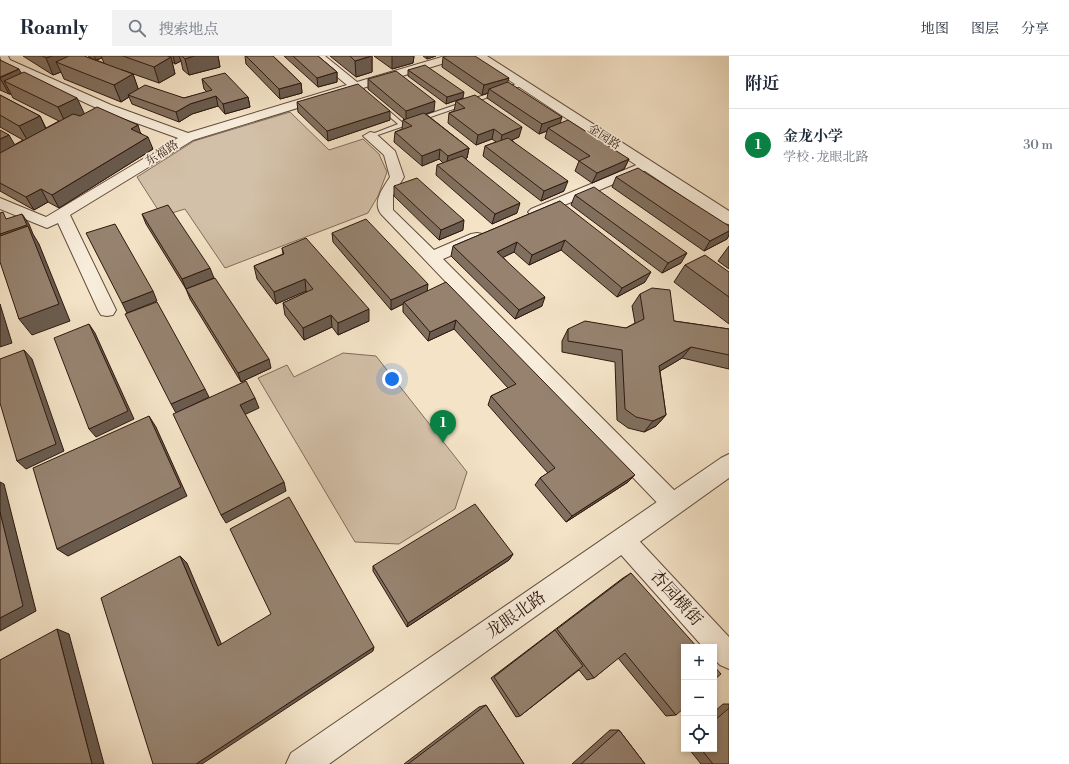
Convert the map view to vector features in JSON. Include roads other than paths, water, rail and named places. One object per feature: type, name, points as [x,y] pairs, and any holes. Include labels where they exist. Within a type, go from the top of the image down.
[{"type":"street","name":"东福路","points":[[2,56],[6,62],[107,108],[188,137]]},
{"type":"street","points":[[318,56],[359,89]]},
{"type":"street","points":[[188,137],[359,89],[457,56]]},
{"type":"street","name":"金园路","points":[[478,56],[729,219]]},
{"type":"street","points":[[94,115],[107,108]]},
{"type":"street","points":[[370,136],[390,154],[397,177],[386,195],[386,211],[430,258],[673,504]]},
{"type":"street","name":"东福路","points":[[0,203],[47,223],[188,137]]},
{"type":"street","points":[[523,217],[646,165]]},
{"type":"street","points":[[62,214],[107,310]]},
{"type":"street","points":[[430,258],[487,233]]},
{"type":"street","name":"龙眼北路","points":[[302,764],[729,465]]},
{"type":"street","name":"杏园横街","points":[[623,540],[729,656]]},
{"type":"lane","points":[[370,136],[522,84]]},
{"type":"lane","points":[[374,101],[402,125]]},
{"type":"place","name":"金龙小学","points":[[443,443]]}]
